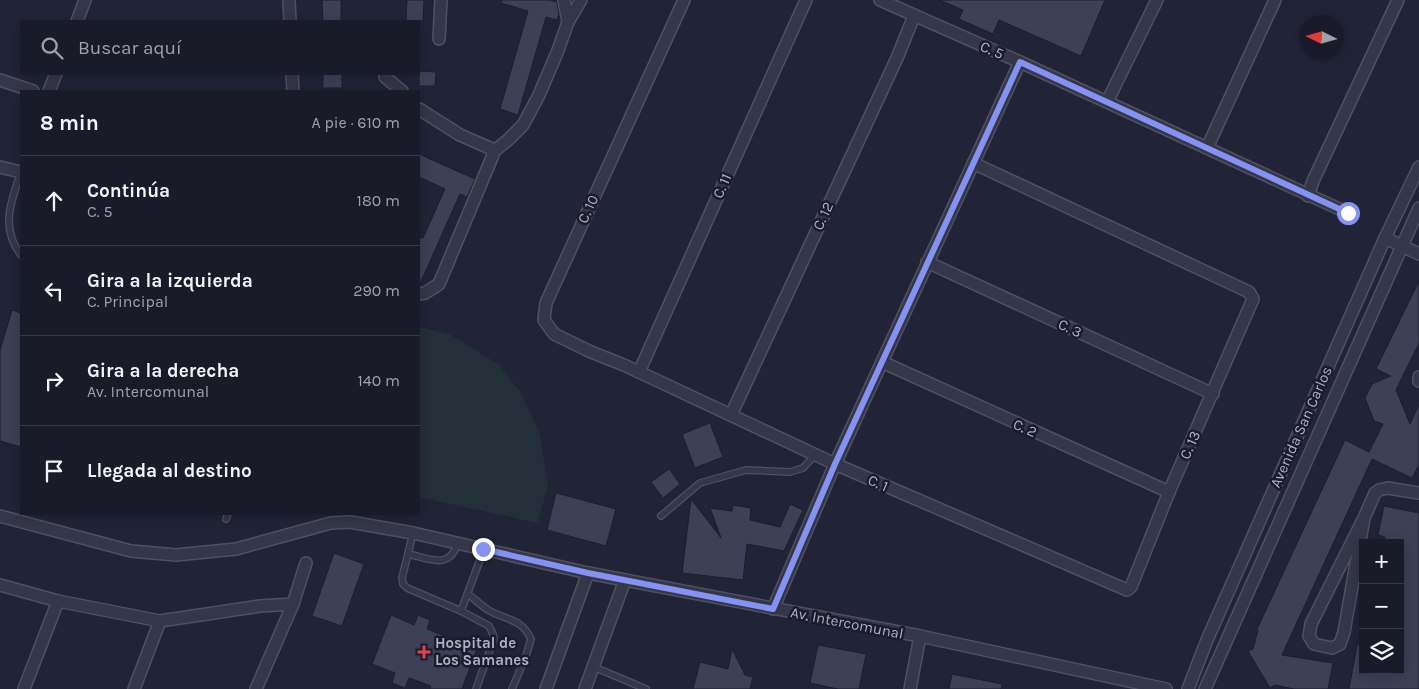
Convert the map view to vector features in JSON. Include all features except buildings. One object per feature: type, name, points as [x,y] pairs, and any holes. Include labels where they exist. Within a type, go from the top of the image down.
[{"type":"street","points":[[77,20],[85,0]]},
{"type":"street","points":[[289,0],[290,20]]},
{"type":"street","points":[[438,39],[441,0]]},
{"type":"street","points":[[564,0],[568,22]]},
{"type":"street","points":[[420,294],[425,293],[439,284],[493,152],[523,125],[557,54],[568,22],[581,0]]},
{"type":"street","name":"C. 10","points":[[639,372],[554,334],[544,320],[546,303],[684,0]]},
{"type":"street","name":"C. 11","points":[[639,372],[806,0]]},
{"type":"street","name":"C. 5","points":[[880,0],[1020,62],[1348,213]]},
{"type":"street","points":[[1107,102],[1157,0]]},
{"type":"street","points":[[1207,148],[1275,0]]},
{"type":"street","points":[[1308,196],[1313,181],[1398,0]]},
{"type":"street","name":"C. 12","points":[[731,415],[897,58],[914,16]]},
{"type":"street","points":[[773,609],[835,464],[1020,62]]},
{"type":"street","points":[[49,90],[56,75]]},
{"type":"street","points":[[292,75],[293,90]]},
{"type":"street","points":[[385,77],[401,90]]},
{"type":"street","points":[[0,80],[30,90]]},
{"type":"street","points":[[420,110],[460,135],[492,149],[493,152]]},
{"type":"street","name":"C. 13","points":[[973,163],[1249,292],[1253,299],[1169,492],[1131,587],[1127,590],[1120,588]]},
{"type":"street","points":[[0,166],[20,171]]},
{"type":"street","name":"Avenida San Carlos","points":[[1188,689],[1207,640],[1385,238],[1419,167]]},
{"type":"street","name":"Avenida San Carlos","points":[[1205,689],[1402,246],[1414,230],[1419,208]]},
{"type":"street","points":[[1385,238],[1419,254]]},
{"type":"street","name":"C. 3","points":[[927,262],[1213,394]]},
{"type":"street","name":"C. 2","points":[[882,362],[1169,492]]},
{"type":"street","name":"C. 1","points":[[639,372],[835,464],[1120,588]]},
{"type":"street","points":[[1364,518],[1344,632],[1340,644],[1332,648],[1314,644],[1309,636],[1310,624],[1375,493],[1388,488],[1419,493]]},
{"type":"street","name":"Av. Intercomunal","points":[[0,516],[131,551],[176,555],[236,548],[350,518],[588,573],[920,636],[1166,689]]},
{"type":"street","points":[[256,689],[293,604],[306,563]]},
{"type":"street","points":[[546,689],[588,573]]},
{"type":"street","points":[[585,689],[625,580]]},
{"type":"street","points":[[0,585],[58,601],[160,622],[260,606],[293,604]]},
{"type":"street","points":[[24,689],[58,601]]},
{"type":"street","points":[[134,689],[160,622]]},
{"type":"street","points":[[910,689],[920,636]]},
{"type":"lane","points":[[20,174],[9,208],[8,227],[13,245],[20,254]]},
{"type":"lane","points":[[661,516],[700,483],[746,470],[790,472],[803,468],[816,455]]},
{"type":"lane","points":[[413,533],[402,578],[403,584],[407,588],[486,623],[493,634],[492,643],[476,689]]},
{"type":"lane","points":[[408,554],[445,561],[452,556],[458,543]]},
{"type":"lane","points":[[461,611],[483,549]]},
{"type":"lane","points":[[468,594],[489,610],[521,623],[528,632],[531,639],[512,689]]},
{"type":"lane","points":[[594,667],[646,689]]},
{"type":"shaded area","points":[[420,328],[451,335],[498,364],[522,394],[540,435],[548,487],[537,523],[420,497]]},
{"type":"place","name":"Hospital de Los Samanes","points":[[424,652]]},
{"type":"route","points":[[483,549],[588,573],[773,609],[835,464],[1020,62],[1348,213]]}]
